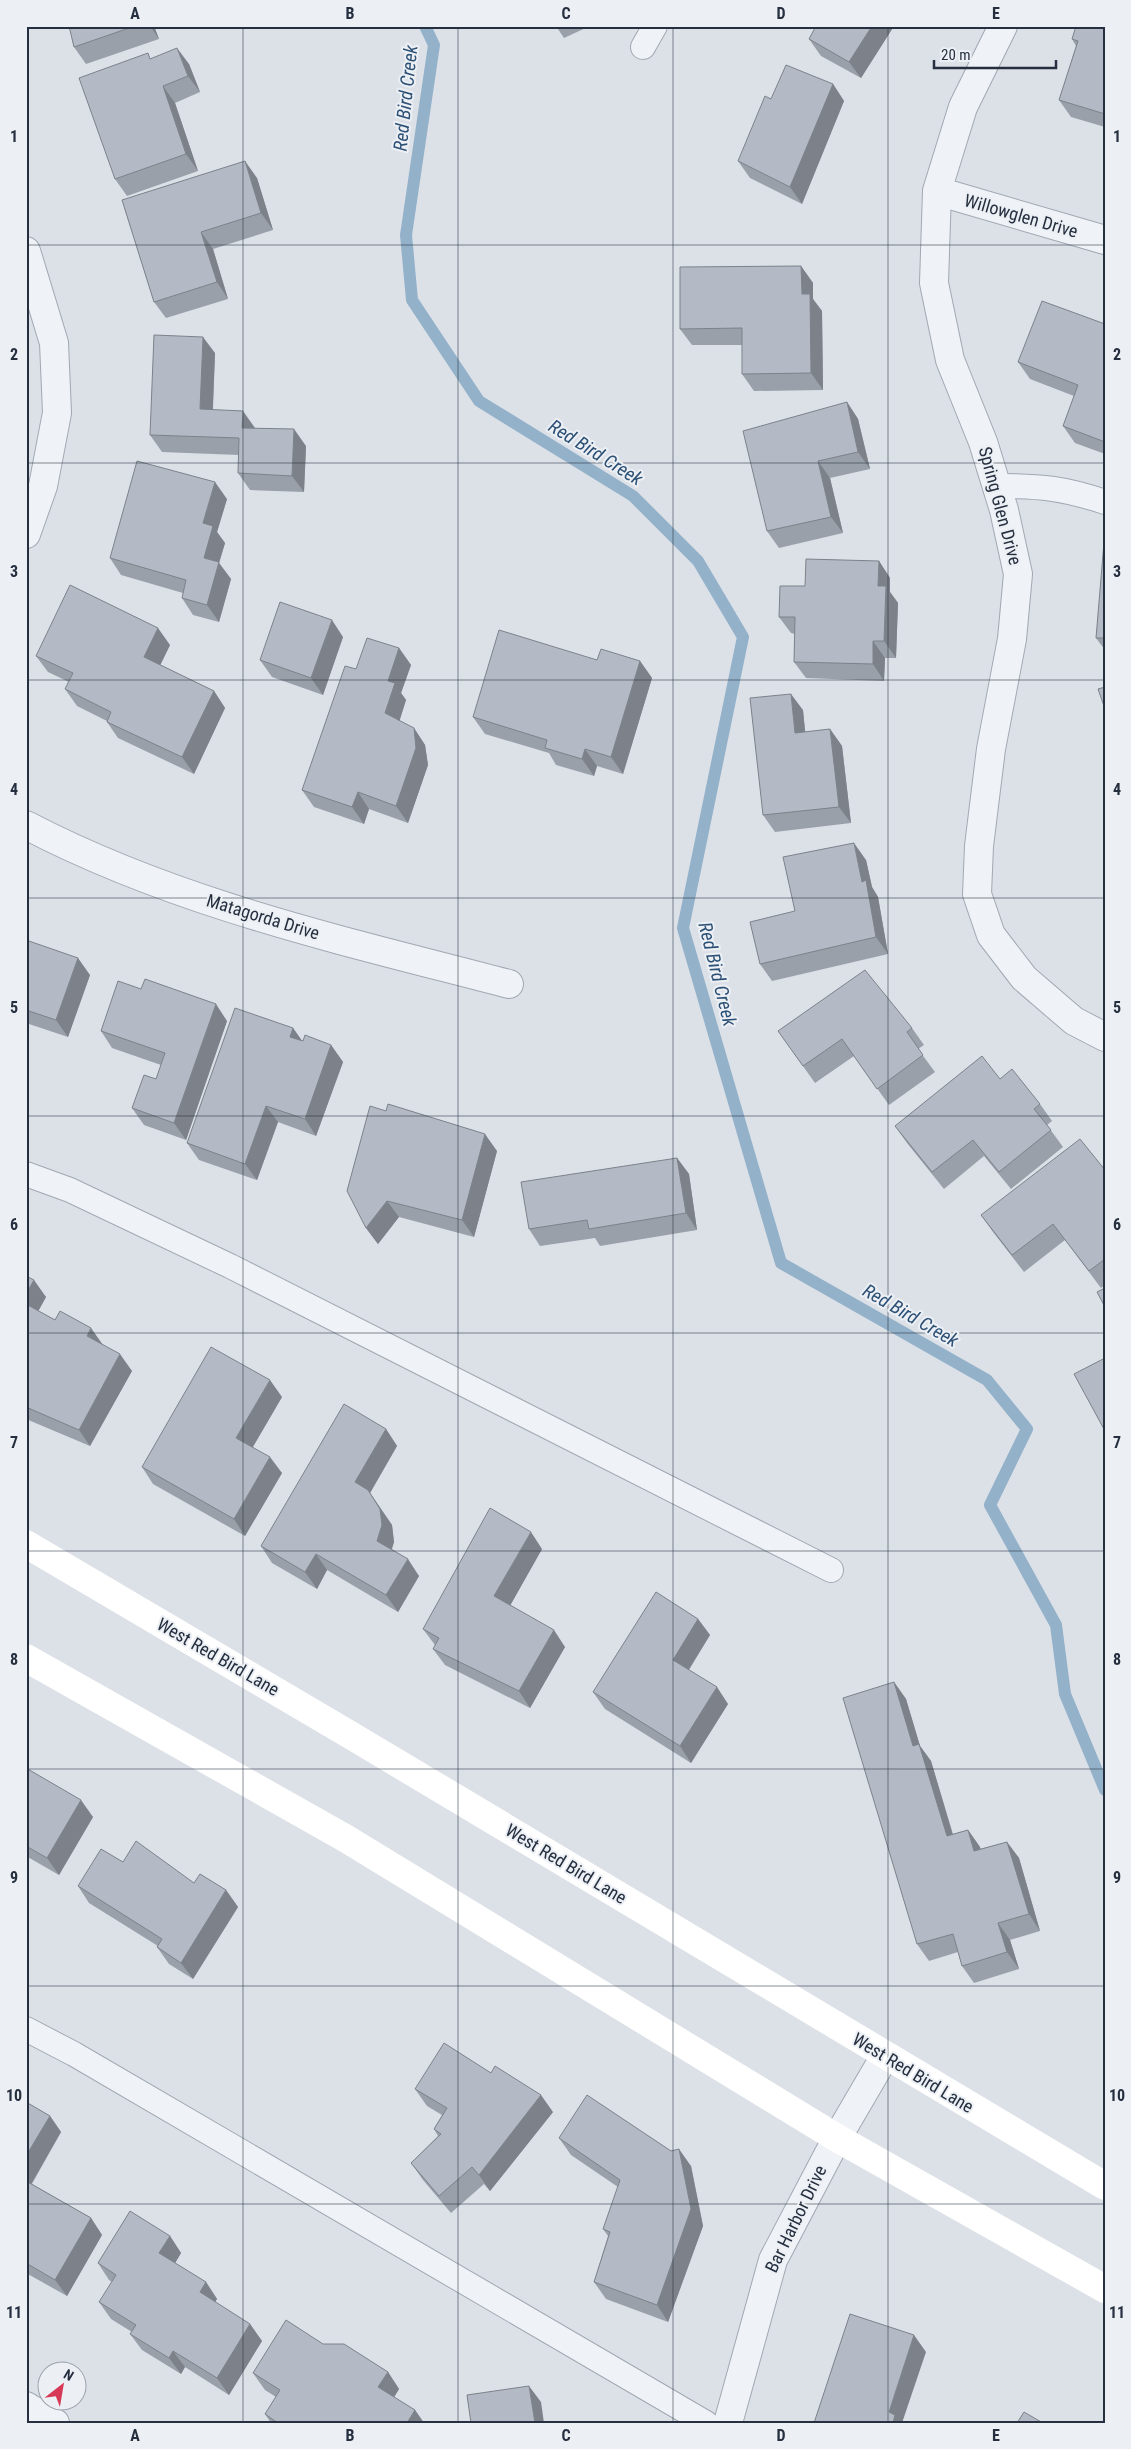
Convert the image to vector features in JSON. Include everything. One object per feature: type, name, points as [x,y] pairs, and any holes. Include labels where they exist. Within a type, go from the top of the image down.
[{"type":"main road","name":"West Red Bird Lane","points":[[26,1544],[361,1741],[1105,2186]]},
{"type":"main road","points":[[26,1658],[345,1838],[837,2138],[1105,2289]]},
{"type":"street","name":"Spring Glen Drive","points":[[1003,26],[963,107],[937,191],[934,283],[950,360],[983,442],[997,486],[1018,574],[1012,639],[991,749],[979,846],[977,894],[991,935],[1024,978],[1074,1021],[1105,1037]]},
{"type":"street","name":"Willowglen Drive","points":[[937,191],[1105,240]]},
{"type":"street","points":[[26,251],[54,343],[57,413],[43,486],[26,534]]},
{"type":"street","name":"Matagorda Drive","points":[[26,826],[76,852],[133,876],[276,923],[509,984]]},
{"type":"street","name":"Bar Harbor Drive","points":[[728,2423],[773,2260],[837,2138],[885,2056]]},
{"type":"street","points":[[26,2406],[55,2423]]},
{"type":"lane","points":[[643,47],[655,26]]},
{"type":"lane","points":[[997,486],[1041,486],[1072,491],[1105,502]]},
{"type":"lane","points":[[26,1174],[70,1190],[247,1274],[831,1570]]},
{"type":"lane","points":[[26,2029],[74,2054],[706,2423]]},
{"type":"building","points":[[69,26],[135,26],[74,47]]},
{"type":"building","points":[[816,26],[872,26],[849,62],[809,39]]},
{"type":"building","points":[[1076,26],[1105,26],[1105,114],[1059,100],[1078,41],[1072,39]]},
{"type":"building","points":[[177,48],[188,76],[163,86],[186,154],[115,179],[79,78],[148,53],[150,59]]},
{"type":"building","points":[[786,65],[833,84],[790,187],[738,161],[765,96],[771,99]]},
{"type":"building","points":[[245,161],[261,213],[201,232],[217,282],[154,302],[122,200]]},
{"type":"building","points":[[801,266],[802,294],[810,294],[811,373],[742,374],[742,328],[680,329],[680,267]]},
{"type":"building","points":[[1042,301],[1105,324],[1105,442],[1063,426],[1078,385],[1018,362]]},
{"type":"building","points":[[154,335],[203,337],[200,409],[243,411],[242,428],[294,429],[292,476],[238,473],[239,438],[150,435]]},
{"type":"building","points":[[847,402],[858,452],[818,461],[831,517],[767,531],[743,431]]},
{"type":"building","points":[[137,461],[215,482],[203,523],[213,526],[204,558],[219,562],[207,605],[182,598],[186,580],[110,558]]},
{"type":"building","points":[[1104,542],[1105,638],[1096,638]]},
{"type":"building","points":[[806,559],[879,561],[878,586],[886,586],[884,641],[873,641],[873,664],[794,662],[795,617],[779,617],[780,586],[805,586]]},
{"type":"building","points":[[70,585],[158,628],[144,657],[214,691],[182,757],[107,722],[111,712],[65,689],[73,673],[36,656]]},
{"type":"building","points":[[280,602],[332,620],[311,678],[260,660]]},
{"type":"building","points":[[499,630],[597,660],[601,649],[640,661],[611,757],[585,749],[582,759],[545,748],[547,740],[473,717]]},
{"type":"building","points":[[367,638],[399,648],[388,681],[395,683],[385,713],[414,728],[416,748],[396,806],[358,792],[352,807],[302,790],[345,666],[356,669]]},
{"type":"building","points":[[1105,687],[1105,709],[1098,689]]},
{"type":"building","points":[[791,694],[795,733],[830,729],[839,807],[763,815],[750,698]]},
{"type":"building","points":[[854,843],[862,882],[866,880],[876,937],[760,964],[750,922],[795,911],[783,857]]},
{"type":"building","points":[[26,940],[78,958],[56,1020],[26,1010]]},
{"type":"building","points":[[865,970],[912,1028],[907,1032],[923,1055],[877,1089],[842,1039],[803,1066],[778,1031]]},
{"type":"building","points":[[145,979],[216,1004],[174,1123],[132,1108],[144,1075],[156,1079],[165,1053],[101,1031],[118,981],[141,989]]},
{"type":"building","points":[[235,1008],[293,1028],[290,1037],[303,1041],[305,1035],[331,1045],[305,1119],[266,1106],[245,1164],[187,1143]]},
{"type":"building","points":[[982,1056],[1000,1079],[1012,1069],[1040,1104],[1034,1109],[1051,1130],[999,1172],[973,1140],[932,1172],[895,1126]]},
{"type":"building","points":[[388,1104],[485,1134],[462,1220],[387,1201],[366,1228],[347,1191],[370,1106],[386,1111]]},
{"type":"building","points":[[1080,1139],[1105,1170],[1105,1259],[1089,1271],[1053,1224],[1012,1255],[981,1215]]},
{"type":"building","points":[[677,1158],[686,1213],[589,1229],[587,1220],[529,1229],[521,1182]]},
{"type":"building","points":[[26,1276],[34,1280],[26,1294]]},
{"type":"building","points":[[1105,1288],[1105,1307],[1097,1292]]},
{"type":"building","points":[[26,1304],[55,1320],[60,1311],[91,1328],[87,1336],[120,1354],[79,1430],[26,1407]]},
{"type":"building","points":[[211,1347],[270,1380],[236,1438],[270,1457],[234,1519],[142,1467]]},
{"type":"building","points":[[1105,1358],[1105,1431],[1074,1374]]},
{"type":"building","points":[[344,1404],[386,1429],[355,1482],[368,1490],[380,1509],[382,1525],[377,1541],[408,1559],[386,1595],[316,1554],[305,1572],[261,1546]]},
{"type":"building","points":[[490,1508],[531,1532],[494,1596],[554,1630],[519,1691],[433,1649],[439,1638],[423,1629]]},
{"type":"building","points":[[656,1592],[698,1619],[673,1660],[717,1687],[680,1746],[593,1692]]},
{"type":"building","points":[[894,1682],[913,1746],[919,1744],[947,1836],[968,1830],[974,1851],[1007,1842],[1029,1914],[998,1923],[1007,1952],[962,1966],[953,1934],[917,1944],[843,1698]]},
{"type":"building","points":[[26,1768],[81,1800],[47,1858],[26,1846]]},
{"type":"building","points":[[136,1841],[194,1883],[200,1874],[226,1890],[181,1963],[157,1947],[162,1939],[78,1886],[101,1849],[123,1862]]},
{"type":"building","points":[[444,2043],[491,2073],[495,2066],[541,2095],[479,2175],[472,2167],[439,2196],[411,2163],[441,2134],[434,2129],[447,2108],[415,2089]]},
{"type":"building","points":[[587,2095],[671,2151],[679,2149],[691,2209],[657,2305],[594,2282],[610,2232],[603,2229],[620,2180],[559,2138]]},
{"type":"building","points":[[26,2102],[50,2116],[26,2156]]},
{"type":"building","points":[[26,2181],[91,2218],[55,2280],[26,2263]]},
{"type":"building","points":[[130,2211],[170,2236],[159,2253],[206,2282],[200,2292],[250,2324],[217,2378],[173,2351],[169,2358],[130,2334],[136,2325],[99,2302],[116,2275],[98,2263]]},
{"type":"building","points":[[850,2314],[914,2335],[889,2412],[895,2415],[893,2423],[814,2423]]},
{"type":"building","points":[[286,2320],[323,2344],[344,2344],[388,2372],[378,2387],[415,2410],[407,2423],[278,2423],[265,2414],[280,2390],[253,2373]]},
{"type":"building","points":[[529,2386],[535,2423],[471,2423],[467,2395]]},
{"type":"building","points":[[1024,2412],[1043,2423],[1017,2423]]},
{"type":"waterway","name":"Red Bird Creek","points":[[425,26],[434,45],[406,235],[412,300],[479,401],[633,496],[698,561],[743,637],[683,928],[781,1263],[987,1380],[1027,1429],[990,1505],[1056,1625],[1065,1694],[1105,1790]]}]
